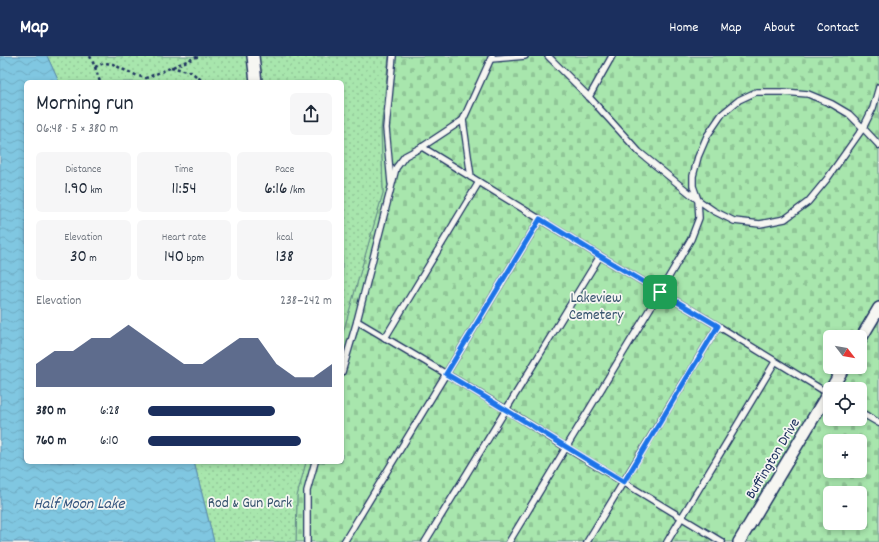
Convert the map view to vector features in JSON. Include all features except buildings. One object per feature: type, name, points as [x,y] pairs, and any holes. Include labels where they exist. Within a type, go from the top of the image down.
[{"type":"street","points":[[253,56],[256,80]]},
{"type":"street","points":[[866,330],[879,308]]},
{"type":"street","name":"Buffington Drive","points":[[739,542],[823,404]]},
{"type":"lane","points":[[392,56],[386,128],[392,187]]},
{"type":"lane","points":[[344,365],[357,321],[396,168],[406,156],[463,120],[492,58],[525,56]]},
{"type":"lane","points":[[548,56],[589,97],[639,152],[698,200],[714,211],[734,221],[760,224],[785,219],[808,202],[827,179],[863,128],[873,108],[879,87]]},
{"type":"lane","points":[[589,97],[612,56]]},
{"type":"lane","points":[[509,542],[567,448],[691,238],[699,218],[698,200],[693,186],[693,176],[698,157],[707,136],[722,114],[739,100],[756,92],[808,94],[832,104],[849,114],[879,145]]},
{"type":"lane","points":[[463,120],[471,177]]},
{"type":"lane","points":[[422,147],[775,362],[823,388]]},
{"type":"lane","points":[[385,338],[479,182]]},
{"type":"lane","points":[[344,542],[540,219]]},
{"type":"lane","points":[[425,542],[600,256]]},
{"type":"lane","points":[[357,321],[507,410],[722,542]]},
{"type":"lane","points":[[587,542],[718,326]]},
{"type":"lane","points":[[667,542],[775,362]]},
{"type":"lane","points":[[867,416],[879,424]]},
{"type":"lane","points":[[308,542],[307,491],[314,464]]},
{"type":"path","points":[[90,56],[99,80]]},
{"type":"path","points":[[94,67],[104,63],[113,64],[138,76],[146,78],[199,56]]},
{"type":"path","points":[[171,67],[191,72],[201,80]]},
{"type":"green space","points":[[47,56],[389,56],[381,129],[383,193],[344,329],[344,80],[58,80]]},
{"type":"green space","name":"Lakeview Cemetery","points":[[389,56],[879,56],[879,542],[296,542],[297,496],[305,464],[344,464],[344,329],[383,193],[381,129]]},
{"type":"green space","name":"Rod & Gun Park","points":[[194,464],[305,464],[297,496],[296,542],[214,542]]},
{"type":"water","name":"Half Moon Lake","points":[[0,56],[47,56],[58,80],[24,80],[24,464],[194,464],[214,542],[0,542]]},
{"type":"route","points":[[540,219],[660,292],[718,326],[624,482],[446,374],[540,219]]}]
